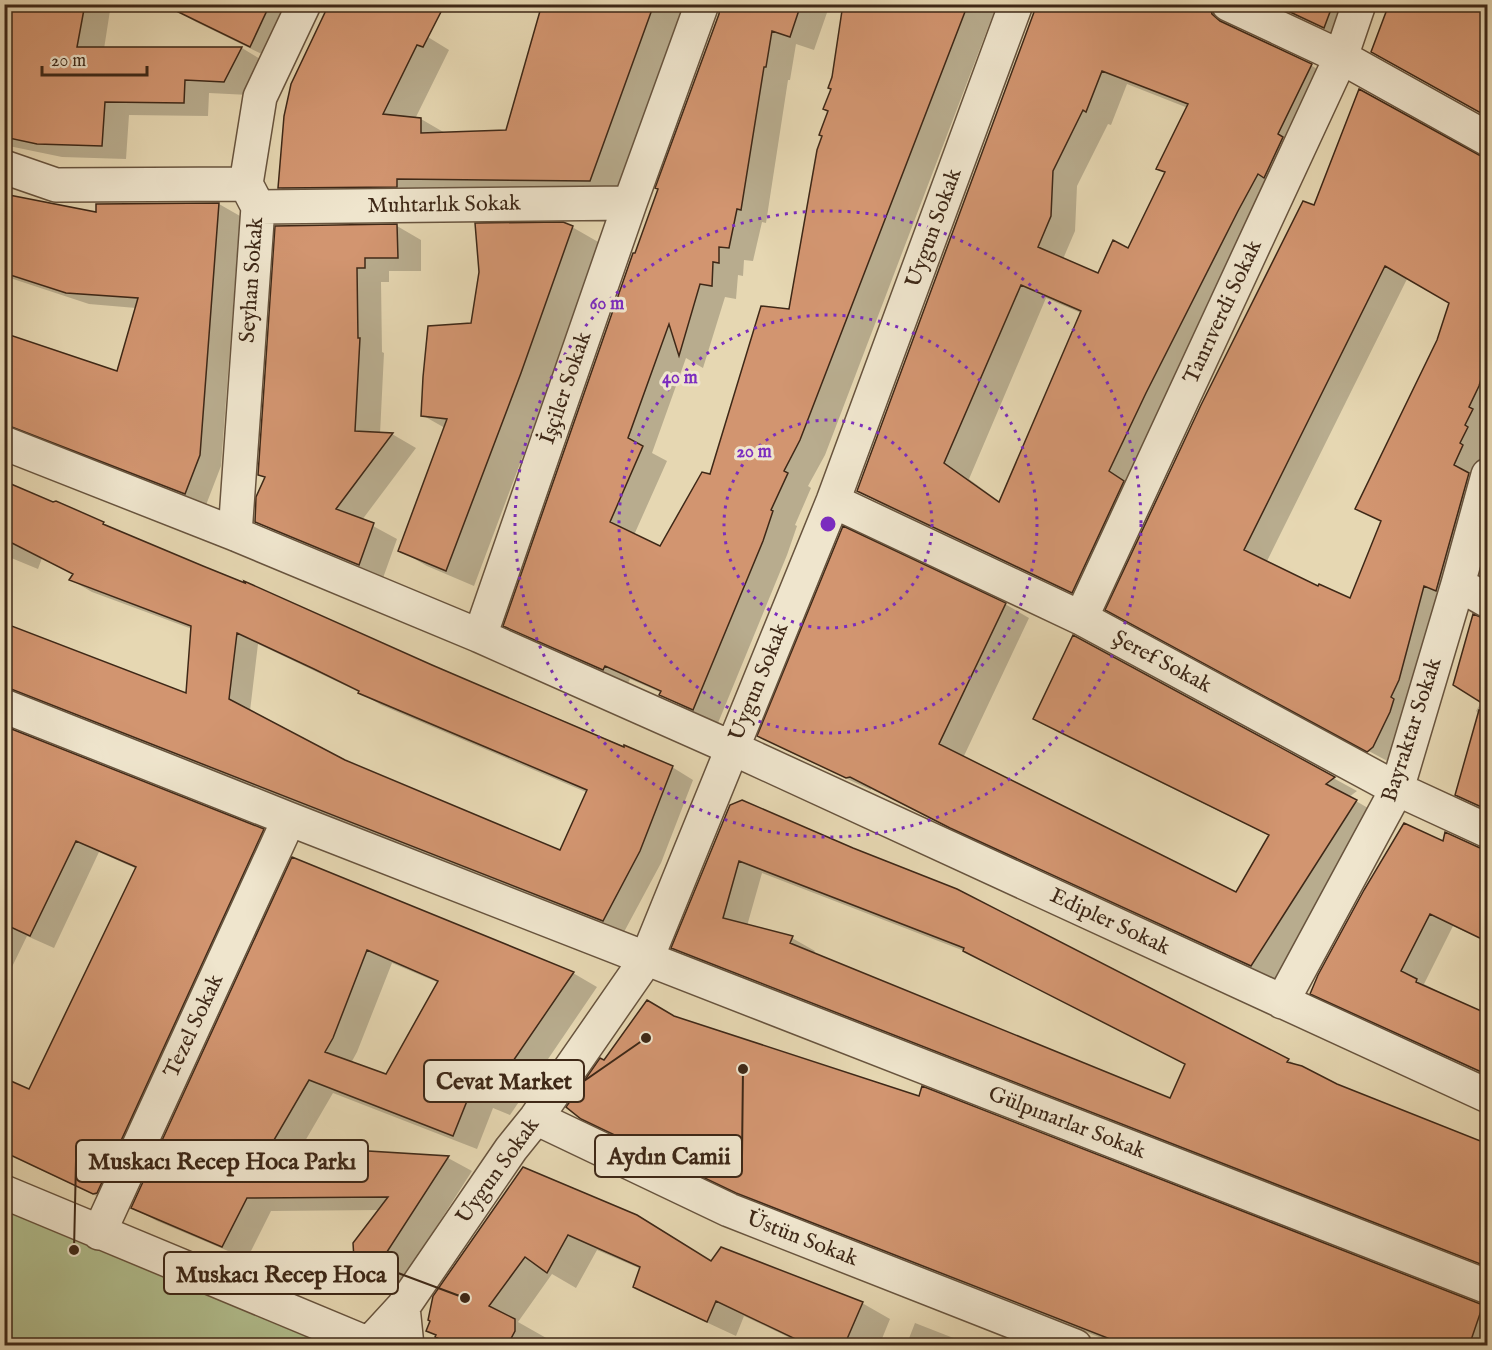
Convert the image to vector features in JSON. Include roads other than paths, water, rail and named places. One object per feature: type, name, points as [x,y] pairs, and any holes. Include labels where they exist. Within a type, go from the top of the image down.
[{"type":"street","name":"Seyhan Sokak","points":[[235,534],[252,195],[260,97],[304,4]]},
{"type":"street","name":"İşçiler Sokak","points":[[480,636],[630,203],[702,4]]},
{"type":"street","name":"Uygun Sokak","points":[[371,1345],[403,1307],[511,1149],[536,1118],[647,958],[833,501],[1016,4]]},
{"type":"street","points":[[1228,4],[1341,57],[1488,139]]},
{"type":"street","name":"Tanrıverdi Sokak","points":[[1081,618],[1341,57],[1359,4]]},
{"type":"street","name":"Muhtarlık Sokak","points":[[4,167],[56,185],[252,195],[630,203]]},
{"type":"street","name":"Edipler Sokak","points":[[4,443],[235,534],[480,636],[732,748],[1488,1096]]},
{"type":"street","name":"Bayraktar Sokak","points":[[1282,1002],[1397,789],[1488,475]]},
{"type":"street","name":"Şeref Sokak","points":[[833,501],[1081,618],[1397,789],[1488,831]]},
{"type":"street","points":[[1458,584],[1488,601]]},
{"type":"street","name":"Gülpınarlar Sokak","points":[[4,706],[1488,1287]]},
{"type":"street","name":"Tezel Sokak","points":[[99,1233],[289,819]]},
{"type":"street","name":"Üstün Sokak","points":[[536,1118],[729,1210],[1075,1346]]},
{"type":"street","points":[[4,1192],[371,1345]]},
{"type":"street","points":[[403,1307],[407,1346]]},
{"type":"place","name":"Cevat Market","points":[[646,1038]]},
{"type":"place","name":"Aydın Camii","points":[[743,1069]]},
{"type":"place","name":"Muskacı Recep Hoca Parkı","points":[[74,1250]]},
{"type":"place","name":"Muskacı Recep Hoca","points":[[465,1298]]}]
